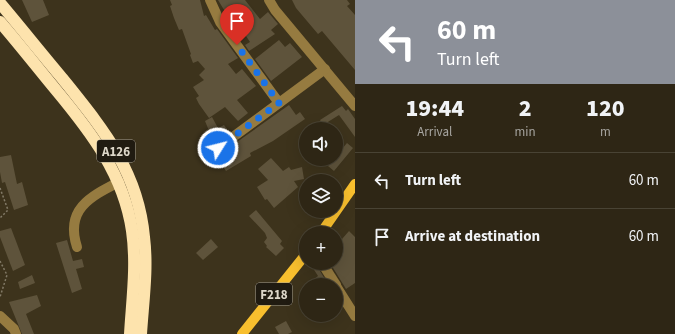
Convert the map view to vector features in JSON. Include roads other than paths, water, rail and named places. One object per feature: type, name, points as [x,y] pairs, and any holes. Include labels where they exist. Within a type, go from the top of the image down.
[{"type":"highway","name":"A126","points":[[0,3],[91,114],[115,148],[128,174],[138,204],[144,236],[145,268],[141,334]]},
{"type":"highway","name":"A126","points":[[0,22],[89,130],[104,152],[118,182],[130,219],[134,246],[130,334]]},
{"type":"main road","points":[[326,226],[355,184]]},
{"type":"main road","name":"F218","points":[[242,334],[299,263]]},
{"type":"street","points":[[210,0],[220,22],[279,103]]},
{"type":"street","points":[[269,0],[275,10],[355,106]]},
{"type":"street","points":[[218,148],[325,69]]},
{"type":"street","points":[[77,247],[73,235],[73,223],[77,214],[89,200],[102,190],[118,182]]},
{"type":"street","points":[[343,296],[355,316]]},
{"type":"street","points":[[0,316],[14,329],[16,334]]}]
